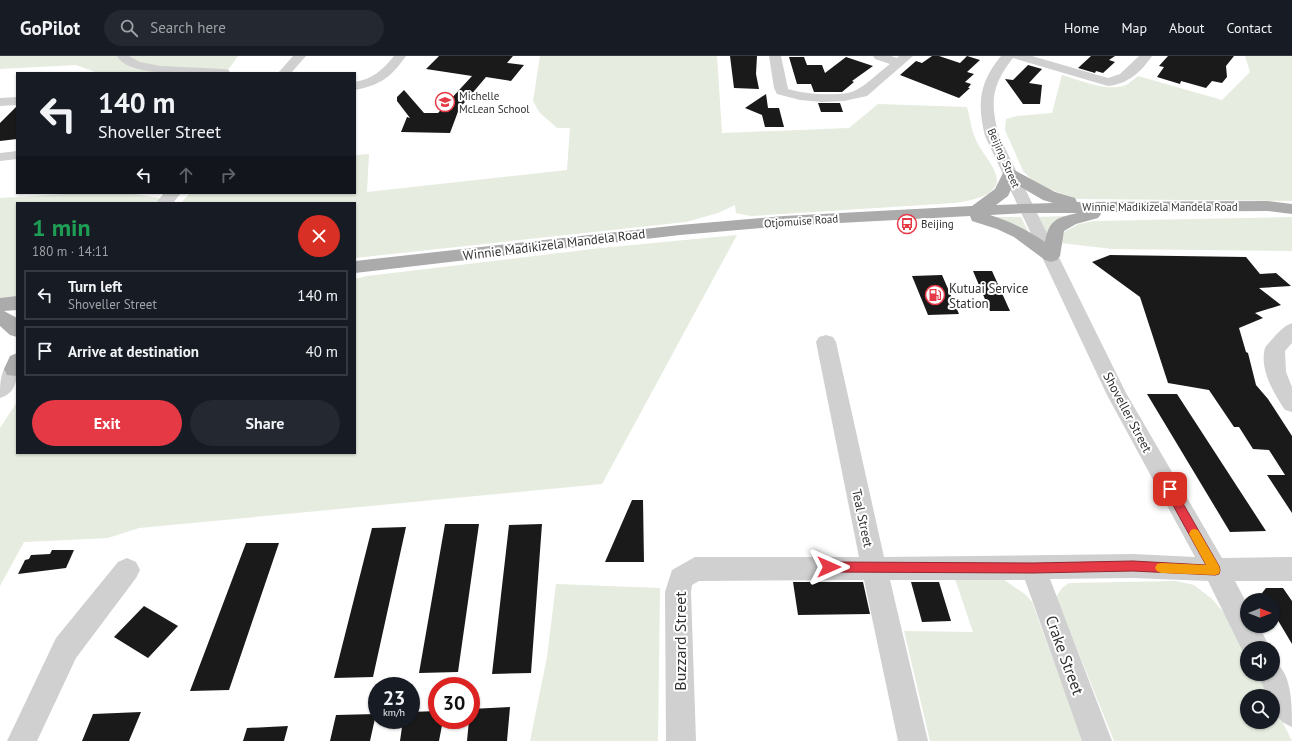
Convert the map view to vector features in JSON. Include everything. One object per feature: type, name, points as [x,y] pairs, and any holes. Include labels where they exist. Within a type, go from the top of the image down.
[{"type":"main road","points":[[1010,174],[1049,196],[1097,211],[1075,218],[1056,229],[1050,256],[1020,233],[977,214],[1002,192],[1010,174]]},
{"type":"main road","name":"Winnie Madikizela Mandela Road","points":[[1028,211],[1273,211],[1292,209]]},
{"type":"main road","name":"Otjomuise Road","points":[[754,224],[784,225],[1028,211]]},
{"type":"main road","name":"Winnie Madikizela Mandela Road","points":[[356,267],[680,230],[754,224]]},
{"type":"main road","points":[[8,308],[9,322],[16,329]]},
{"type":"street","points":[[123,56],[125,60],[131,63],[152,68],[210,72]]},
{"type":"street","points":[[285,72],[300,56]]},
{"type":"street","points":[[356,86],[374,80],[388,73],[400,56]]},
{"type":"street","points":[[776,56],[782,91],[802,96],[846,97],[862,93],[903,59]]},
{"type":"street","points":[[878,56],[903,59]]},
{"type":"street","name":"Beijing Street","points":[[1008,56],[992,77],[987,93],[986,107],[992,136],[1028,211]]},
{"type":"street","points":[[1018,56],[1102,81],[1114,82],[1125,77],[1146,56]]},
{"type":"street","points":[[0,102],[16,101]]},
{"type":"street","points":[[0,156],[16,155]]},
{"type":"street","points":[[165,202],[172,194]]},
{"type":"street","name":"Shoveller Street","points":[[1028,211],[1117,395],[1215,570],[1252,641]]},
{"type":"street","points":[[1292,330],[1275,349],[1274,370],[1284,392],[1292,404]]},
{"type":"street","name":"Teal Street","points":[[826,342],[913,741]]},
{"type":"street","points":[[0,390],[16,365]]},
{"type":"street","name":"Buzzard Street","points":[[681,741],[678,592],[682,578],[695,568],[1033,568],[1133,566],[1215,570],[1292,569]]},
{"type":"street","name":"Crake Street","points":[[1033,568],[1097,741]]},
{"type":"street","points":[[22,741],[66,648],[127,570]]},
{"type":"street","points":[[1275,681],[1292,713]]},
{"type":"shaded area","points":[[0,56],[238,56],[227,72],[95,72],[76,65],[0,69]]},
{"type":"shaded area","points":[[540,56],[717,56],[722,133],[849,128],[878,104],[967,107],[974,136],[994,170],[997,182],[990,193],[976,199],[955,203],[751,216],[736,213],[735,205],[718,213],[686,222],[356,258],[356,202],[182,202],[189,194],[356,194],[356,155],[369,154],[367,192],[567,170],[570,128],[557,128],[539,112],[533,101]]},
{"type":"shaded area","points":[[1245,56],[1292,56],[1292,201],[1076,199],[1044,187],[1032,180],[1023,171],[1005,130],[1006,119],[1017,116],[1052,113],[1062,75],[1108,87],[1125,85],[1138,76],[1222,100],[1250,72]]},
{"type":"shaded area","points":[[66,194],[133,194],[168,199],[165,202],[16,202],[16,301],[0,305],[0,198]]},
{"type":"shaded area","points":[[1065,216],[1050,227],[1047,234],[1039,217]]},
{"type":"shaded area","points":[[990,217],[1021,217],[1032,239]]},
{"type":"shaded area","points":[[1292,217],[1292,251],[1112,249],[1061,243],[1064,232],[1079,224],[1094,221]]},
{"type":"shaded area","points":[[737,235],[602,484],[139,528],[108,538],[24,542],[0,586],[0,428],[16,404],[16,454],[356,454],[356,279],[367,276],[601,248]]},
{"type":"shaded area","points":[[955,579],[1003,579],[1026,595],[1032,602],[1083,741],[930,741],[904,631],[973,632]]},
{"type":"shaded area","points":[[1176,581],[1194,585],[1212,599],[1225,614],[1240,642],[1240,681],[1261,681],[1265,689],[1240,689],[1240,729],[1280,729],[1280,717],[1292,741],[1114,741],[1056,597],[1062,588],[1069,583]]},
{"type":"shaded area","points":[[556,584],[660,588],[658,741],[530,741],[547,657]]},
{"type":"building","points":[[439,56],[513,56],[507,63],[524,65],[511,81],[486,77],[459,109],[450,133],[401,132],[407,117],[410,118],[397,101],[397,97],[404,90],[424,113],[438,113],[472,76],[426,69]]},
{"type":"building","points":[[730,56],[757,56],[756,74],[759,89],[734,88]]},
{"type":"building","points":[[932,56],[939,56],[960,63],[967,56],[980,60],[967,72],[974,74],[965,82],[971,84],[968,88],[970,88],[959,98],[900,75],[916,61],[922,63]]},
{"type":"building","points":[[1091,56],[1115,56],[1109,60],[1115,62],[1103,73],[1096,71],[1095,73],[1078,68]]},
{"type":"building","points":[[1168,56],[1234,56],[1226,66],[1227,77],[1222,83],[1212,81],[1206,88],[1181,81],[1180,84],[1157,77],[1164,67],[1159,66]]},
{"type":"building","points":[[789,57],[804,57],[807,65],[822,65],[825,73],[846,57],[873,66],[852,81],[854,82],[842,92],[814,92],[811,84],[797,84]]},
{"type":"building","points":[[1028,65],[1042,69],[1029,83],[1042,85],[1040,104],[1023,104],[1005,79],[1013,80]]},
{"type":"building","points":[[766,94],[768,108],[779,108],[784,127],[765,127],[762,115],[745,108]]},
{"type":"building","points":[[818,103],[840,103],[843,112],[821,112]]},
{"type":"building","points":[[16,107],[16,139],[0,141],[0,123]]},
{"type":"building","points":[[1110,255],[1246,257],[1260,274],[1276,273],[1291,286],[1259,288],[1281,305],[1255,313],[1263,318],[1239,328],[1246,352],[1248,353],[1256,385],[1268,399],[1292,436],[1292,513],[1267,475],[1285,475],[1269,450],[1253,449],[1239,427],[1234,427],[1209,390],[1168,383],[1140,297],[1092,262]]},
{"type":"building","points":[[973,271],[992,271],[1010,311],[990,311]]},
{"type":"building","name":"Kutuai Service Station","points":[[942,275],[959,314],[928,315],[912,276]]},
{"type":"building","points":[[1147,394],[1177,394],[1266,531],[1230,532]]},
{"type":"building","points":[[632,500],[643,500],[644,562],[605,562]]},
{"type":"building","points":[[445,524],[479,524],[458,672],[419,673]]},
{"type":"building","points":[[542,524],[531,673],[492,674],[509,525]]},
{"type":"building","points":[[406,527],[373,677],[334,678],[372,528]]},
{"type":"building","points":[[246,543],[279,543],[229,690],[190,691]]},
{"type":"building","points":[[52,550],[74,550],[66,568],[18,574],[25,560],[29,559],[31,555],[50,554]]},
{"type":"building","points":[[793,582],[863,582],[870,614],[798,615]]},
{"type":"building","points":[[911,582],[939,582],[951,621],[922,622]]},
{"type":"building","points":[[1266,588],[1283,588],[1292,601],[1292,644],[1280,624],[1280,593],[1262,593]]},
{"type":"building","points":[[144,606],[178,626],[148,658],[114,637]]},
{"type":"building","points":[[510,707],[507,741],[467,741],[468,729],[480,729],[480,709]]},
{"type":"building","points":[[428,711],[428,729],[441,729],[439,741],[400,741],[402,729],[420,729],[420,712]]},
{"type":"building","points":[[141,712],[129,741],[82,741],[93,714]]},
{"type":"building","points":[[368,714],[368,729],[373,729],[370,741],[330,741],[336,715]]},
{"type":"building","points":[[288,726],[284,741],[243,741],[247,728]]},
{"type":"slow traffic","points":[[1161,568],[1215,570],[1194,534]]},
{"type":"place","name":"Michelle McLean School","points":[[445,102]]},
{"type":"place","name":"Beijing","points":[[907,224]]},
{"type":"place","name":"Kutuai Service Station","points":[[935,295]]},
{"type":"route","points":[[829,567],[1033,568],[1133,566],[1215,570],[1170,489]]}]
